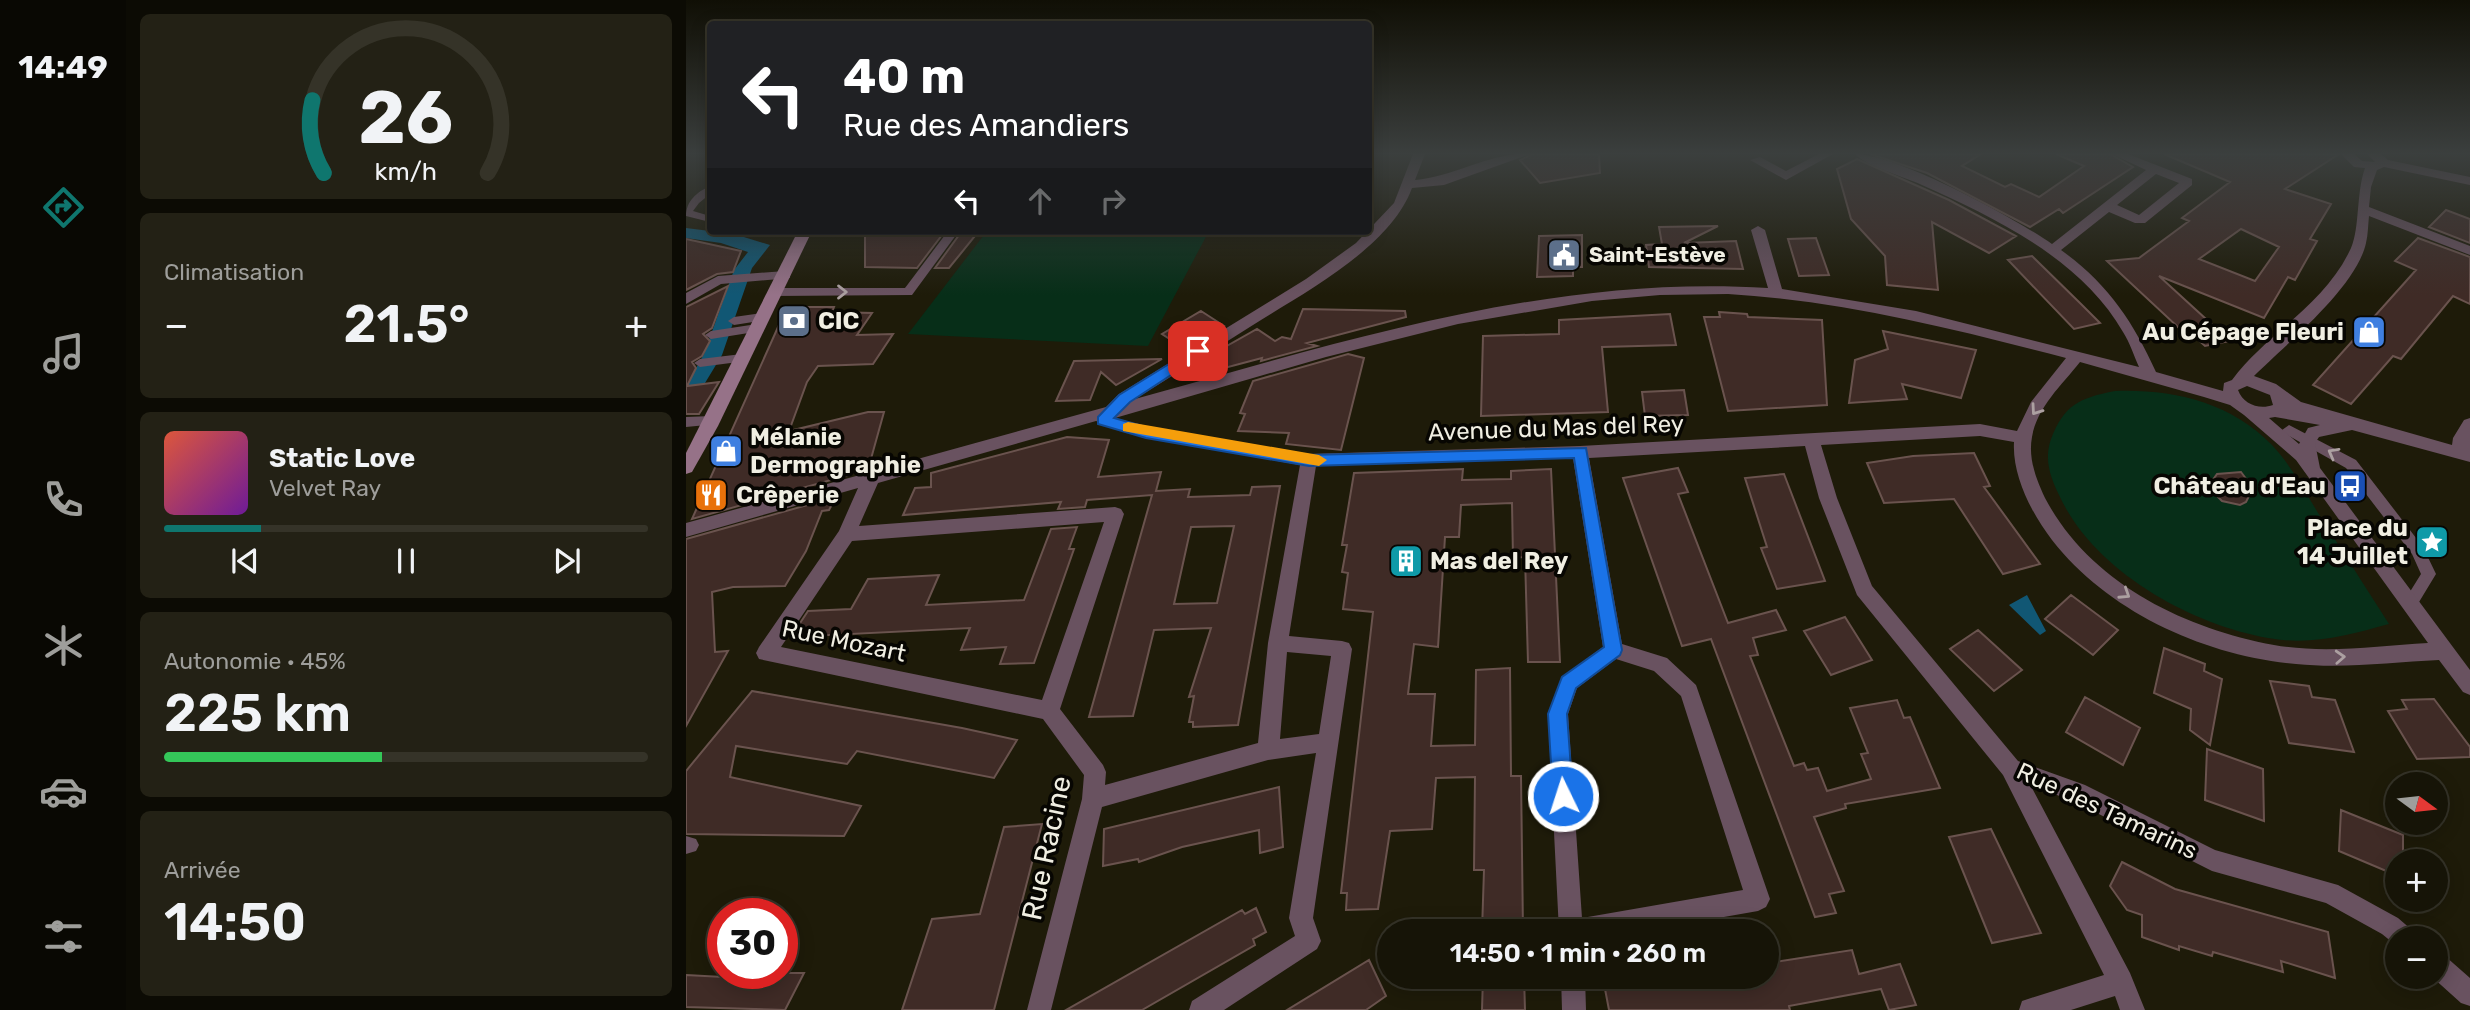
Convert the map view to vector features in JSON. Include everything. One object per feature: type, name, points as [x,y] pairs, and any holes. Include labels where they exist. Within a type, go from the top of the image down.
[{"type":"main road","points":[[686,468],[712,421],[803,235]]},
{"type":"street","points":[[1372,234],[1401,201]]},
{"type":"street","points":[[1972,201],[2053,250],[2120,311],[2149,373]]},
{"type":"street","points":[[2053,250],[2113,201]]},
{"type":"street","points":[[2107,206],[2140,220],[2164,201]]},
{"type":"street","points":[[2307,455],[2241,405],[2230,391],[2236,382],[2325,298],[2343,275],[2359,245],[2364,201]]},
{"type":"street","points":[[2363,209],[2470,251]]},
{"type":"street","points":[[1759,230],[1776,292]]},
{"type":"street","points":[[1108,412],[1176,365],[1311,282],[1361,246],[1371,235]]},
{"type":"street","points":[[686,299],[718,280],[785,275]]},
{"type":"street","points":[[686,530],[1320,353],[1531,304],[1659,292],[1776,292],[1888,307],[2149,373],[2264,414],[2276,399]]},
{"type":"street","points":[[2271,350],[2268,362],[2276,399],[2289,430],[2470,686]]},
{"type":"street","points":[[2077,355],[2030,418],[2023,438],[2023,465],[2039,505],[2063,545],[2096,575],[2157,615],[2213,638],[2275,653],[2331,658],[2444,650]]},
{"type":"street","points":[[2149,373],[2236,382],[2253,381],[2276,399],[2352,425],[2464,454],[2461,438],[2470,424]]},
{"type":"street","name":"Avenue du Mas del Rey","points":[[1108,412],[1103,420],[1146,432],[1309,460],[1580,452],[1980,430],[2023,438]]},
{"type":"street","points":[[2307,455],[2314,432],[2329,426],[2352,425]]},
{"type":"street","name":"Rue des Tamarins","points":[[1812,441],[1828,498],[1864,590],[2011,768],[2077,792],[2212,860],[2330,893],[2390,926]]},
{"type":"street","points":[[1580,452],[1613,650]]},
{"type":"street","points":[[1268,750],[1278,643],[1309,460]]},
{"type":"street","points":[[871,478],[847,534],[1115,514],[1049,711]]},
{"type":"street","name":"Rue Mozart","points":[[847,534],[766,653],[1049,711]]},
{"type":"street","points":[[1201,1010],[1309,941],[1301,918],[1342,649],[1278,643]]},
{"type":"street","points":[[1570,919],[1558,714],[1569,683],[1613,650]]},
{"type":"street","points":[[1613,650],[1660,664],[1689,691],[1758,899],[1645,919]]},
{"type":"street","name":"Rue Racine","points":[[1039,1010],[1093,799],[1095,772],[1049,711]]},
{"type":"street","points":[[1093,799],[1268,750],[1328,742]]},
{"type":"street","points":[[2011,768],[2133,1010]]},
{"type":"street","points":[[2448,975],[2470,994]]},
{"type":"street","points":[[2031,1010],[2121,982]]},
{"type":"street","points":[[1573,989],[1574,1010]]},
{"type":"lane","points":[[695,201],[687,214],[707,218]]},
{"type":"lane","points":[[774,292],[908,292],[951,235]]},
{"type":"lane","points":[[711,335],[732,326],[759,322]]},
{"type":"lane","points":[[700,363],[742,358]]},
{"type":"lane","points":[[686,422],[712,421]]},
{"type":"lane","points":[[2307,455],[2331,451],[2351,464],[2418,551],[2429,574],[2411,603]]},
{"type":"green space","points":[[984,235],[1207,235],[1148,346],[908,334]]},
{"type":"green space","points":[[2115,391],[2158,393],[2200,401],[2219,408],[2256,430],[2292,470],[2389,624],[2314,640],[2268,638],[2238,631],[2176,606],[2119,570],[2095,547],[2075,522],[2056,488],[2048,461],[2051,439],[2067,411],[2082,400]]},
{"type":"water","points":[[686,228],[707,231],[707,235],[737,235],[770,245],[752,268],[722,355],[705,383],[686,402],[686,386],[704,354],[734,270],[748,252],[721,243],[686,238]]},
{"type":"water","points":[[2027,595],[2046,631],[2040,635],[2009,605]]},
{"type":"building","points":[[1846,201],[1951,201],[2016,236],[1989,253],[1932,222],[1938,290],[1887,285],[1885,256],[1851,219]]},
{"type":"building","points":[[1981,201],[2081,201],[2063,213],[2059,209],[2030,227]]},
{"type":"building","points":[[2204,201],[2322,201],[2331,204],[2310,239],[2317,241],[2295,280],[2288,277],[2264,318],[2159,276],[2230,341],[2205,346],[2185,328],[2180,329],[2107,261],[2139,258],[2189,221],[2182,218]],"holes":[[[2241,229],[2279,247],[2255,281],[2199,259]]]},
{"type":"building","points":[[2446,210],[2470,219],[2470,243],[2429,227]]},
{"type":"building","points":[[1718,226],[1684,243],[1736,241],[1743,269],[1649,267],[1646,245],[1662,244],[1659,227]]},
{"type":"building","points":[[865,235],[942,235],[917,268],[865,267]]},
{"type":"building","points":[[959,235],[976,235],[949,268],[935,268]]},
{"type":"building","points":[[1582,235],[1582,267],[1573,267],[1573,276],[1537,277],[1539,236]]},
{"type":"building","points":[[1816,238],[1829,275],[1799,276],[1788,239]]},
{"type":"building","points":[[2418,238],[2470,257],[2470,304],[2453,296],[2401,359],[2393,356],[2351,404],[2313,385],[2416,270],[2395,261]]},
{"type":"building","points":[[686,239],[741,251],[733,272],[717,274],[686,290]]},
{"type":"building","points":[[2032,256],[2100,323],[2074,329],[2008,260]]},
{"type":"building","points":[[728,286],[712,328],[703,334],[710,341],[702,356],[692,362],[696,368],[687,386],[719,382],[699,414],[686,414],[686,307]]},
{"type":"building","points":[[787,307],[834,307],[832,312],[872,313],[857,335],[893,334],[873,364],[818,366],[807,382],[789,431],[868,412],[884,412],[869,466],[851,471],[849,475],[692,519]]},
{"type":"building","points":[[1303,309],[1405,311],[1406,317],[1307,343],[1317,346],[1261,361],[1262,358],[1217,370],[1202,360],[1257,329],[1275,341],[1282,337],[1291,339]]},
{"type":"building","points":[[1201,311],[1224,326],[1186,350],[1185,345],[1182,347],[1162,334]]},
{"type":"building","points":[[1719,312],[1747,314],[1748,317],[1822,320],[1827,405],[1728,411],[1704,317],[1720,317]]},
{"type":"building","points":[[1670,314],[1676,345],[1602,347],[1608,412],[1481,416],[1483,336],[1559,334],[1559,320]]},
{"type":"building","points":[[1883,331],[1976,350],[1961,398],[1902,384],[1907,399],[1849,403],[1855,360],[1888,349]]},
{"type":"building","points":[[1348,354],[1364,358],[1341,450],[1286,444],[1289,433],[1238,431],[1245,414],[1240,413],[1253,381]]},
{"type":"building","points":[[1162,359],[1116,385],[1101,372],[1090,400],[1056,401],[1074,361]]},
{"type":"building","points":[[1684,390],[1688,415],[1645,416],[1642,392]]},
{"type":"building","points":[[1067,437],[1109,440],[1098,477],[1161,472],[1156,491],[1190,489],[1188,497],[1250,495],[1252,487],[1280,486],[1238,725],[1193,727],[1193,722],[1189,722],[1194,696],[1189,697],[1211,628],[1154,630],[1133,716],[1089,717],[1152,495],[1087,500],[1085,507],[1058,509],[1061,502],[903,515],[915,488],[931,487],[931,473]],"holes":[[[1234,526],[1217,603],[1174,604],[1191,527]]]},
{"type":"building","points":[[1974,453],[1990,486],[1984,487],[2040,564],[2003,574],[1954,499],[1884,503],[1867,463],[1913,456]]},
{"type":"building","points":[[1678,468],[1688,492],[1678,494],[1728,623],[1776,610],[1786,630],[1753,638],[1758,655],[1750,656],[1794,766],[1804,763],[1807,770],[1818,768],[1827,791],[1871,779],[1861,754],[1868,753],[1850,708],[1897,700],[1904,718],[1910,717],[1940,788],[1845,804],[1846,808],[1814,817],[1844,891],[1829,894],[1836,913],[1815,917],[1711,639],[1682,646],[1623,478]]},
{"type":"building","points":[[1463,469],[1462,480],[1511,479],[1511,471],[1551,469],[1560,662],[1528,662],[1525,557],[1513,558],[1512,503],[1461,505],[1459,537],[1445,537],[1438,647],[1414,644],[1408,694],[1435,694],[1431,746],[1475,745],[1476,670],[1510,668],[1511,776],[1521,776],[1523,919],[1482,919],[1484,870],[1474,870],[1475,777],[1436,778],[1432,829],[1390,831],[1378,909],[1346,910],[1347,893],[1341,893],[1373,612],[1343,609],[1348,573],[1342,572],[1347,545],[1342,545],[1354,473]]},
{"type":"building","points":[[2241,472],[2253,488],[2246,502],[2240,505],[2222,501],[2208,487],[2217,474]]},
{"type":"building","points":[[1784,474],[1825,581],[1777,589],[1761,548],[1767,547],[1745,478]]},
{"type":"building","points":[[836,497],[829,510],[822,511],[806,551],[785,586],[733,587],[712,592],[715,652],[728,651],[686,726],[686,539]]},
{"type":"building","points":[[1077,527],[1069,549],[1074,549],[1034,663],[1000,664],[1006,647],[961,650],[970,628],[791,637],[808,611],[851,609],[868,579],[939,575],[926,605],[1024,600],[1051,529]]},
{"type":"building","points":[[2071,595],[2118,630],[2093,655],[2045,619]]},
{"type":"building","points":[[1845,617],[1872,660],[1831,675],[1804,631]]},
{"type":"building","points":[[1978,630],[2022,670],[1994,691],[1950,649]]},
{"type":"building","points":[[2164,648],[2205,664],[2204,671],[2222,679],[2210,745],[2190,730],[2191,709],[2154,693]]},
{"type":"building","points":[[2270,681],[2309,686],[2312,697],[2335,700],[2354,752],[2289,743]]},
{"type":"building","points":[[752,691],[1017,740],[994,778],[857,751],[847,764],[736,746],[730,777],[861,806],[844,836],[686,834],[686,771]]},
{"type":"building","points":[[2085,697],[2140,728],[2123,765],[2066,732]]},
{"type":"building","points":[[2434,699],[2470,747],[2470,757],[2417,759],[2388,711],[2407,709],[2402,700]]},
{"type":"building","points":[[2207,749],[2263,769],[2264,821],[2205,800]]},
{"type":"building","points":[[1279,787],[1283,847],[1260,853],[1259,830],[1182,847],[1139,862],[1138,859],[1103,866],[1104,829]]},
{"type":"building","points":[[2341,810],[2385,828],[2385,835],[2403,835],[2403,849],[2385,849],[2385,870],[2339,851]]},
{"type":"building","points":[[1042,824],[994,1010],[902,1010],[932,919],[980,914],[1004,827]]},
{"type":"building","points":[[1991,829],[2041,933],[1992,943],[1949,837]]},
{"type":"building","points":[[2122,862],[2175,889],[2328,932],[2335,978],[2281,961],[2283,972],[2213,952],[2212,956],[2179,946],[2179,950],[2142,937],[2142,915],[2127,910],[2110,886]]},
{"type":"building","points":[[1256,908],[1266,932],[1253,939],[1255,945],[1142,1010],[1066,1010],[1242,910],[1245,914]]},
{"type":"building","points":[[1852,950],[1859,974],[1900,964],[1916,1005],[1889,1010],[1881,989],[1789,1006],[1790,1010],[1609,1010],[1605,989],[1779,989],[1779,961]]},
{"type":"building","points":[[1369,960],[1377,977],[1377,989],[1383,989],[1386,996],[1366,1010],[1287,1010]]},
{"type":"building","points":[[798,973],[804,973],[798,985]]},
{"type":"building","points":[[686,975],[707,976],[707,989],[796,989],[785,1010],[686,1007]]},
{"type":"building","points":[[1483,989],[1524,989],[1525,1010],[1482,1010]]},
{"type":"slow traffic","points":[[1128,427],[1282,456],[1319,460]]},
{"type":"place","name":"Saint-Estève","points":[[1564,255]]},
{"type":"place","name":"CIC","points":[[794,321]]},
{"type":"place","name":"Au Cépage Fleuri","points":[[2369,332]]},
{"type":"place","name":"Mélanie Dermographie","points":[[726,451]]},
{"type":"place","name":"Château d'Eau","points":[[2350,486]]},
{"type":"place","name":"Crêperie","points":[[711,495]]},
{"type":"place","name":"Place du 14 Juillet","points":[[2432,542]]},
{"type":"place","name":"Mas del Rey","points":[[1406,561]]},
{"type":"route","points":[[1198,351],[1125,398],[1108,412],[1103,420],[1146,432],[1309,460],[1580,452],[1613,650],[1569,683],[1558,714],[1563,796]]}]
